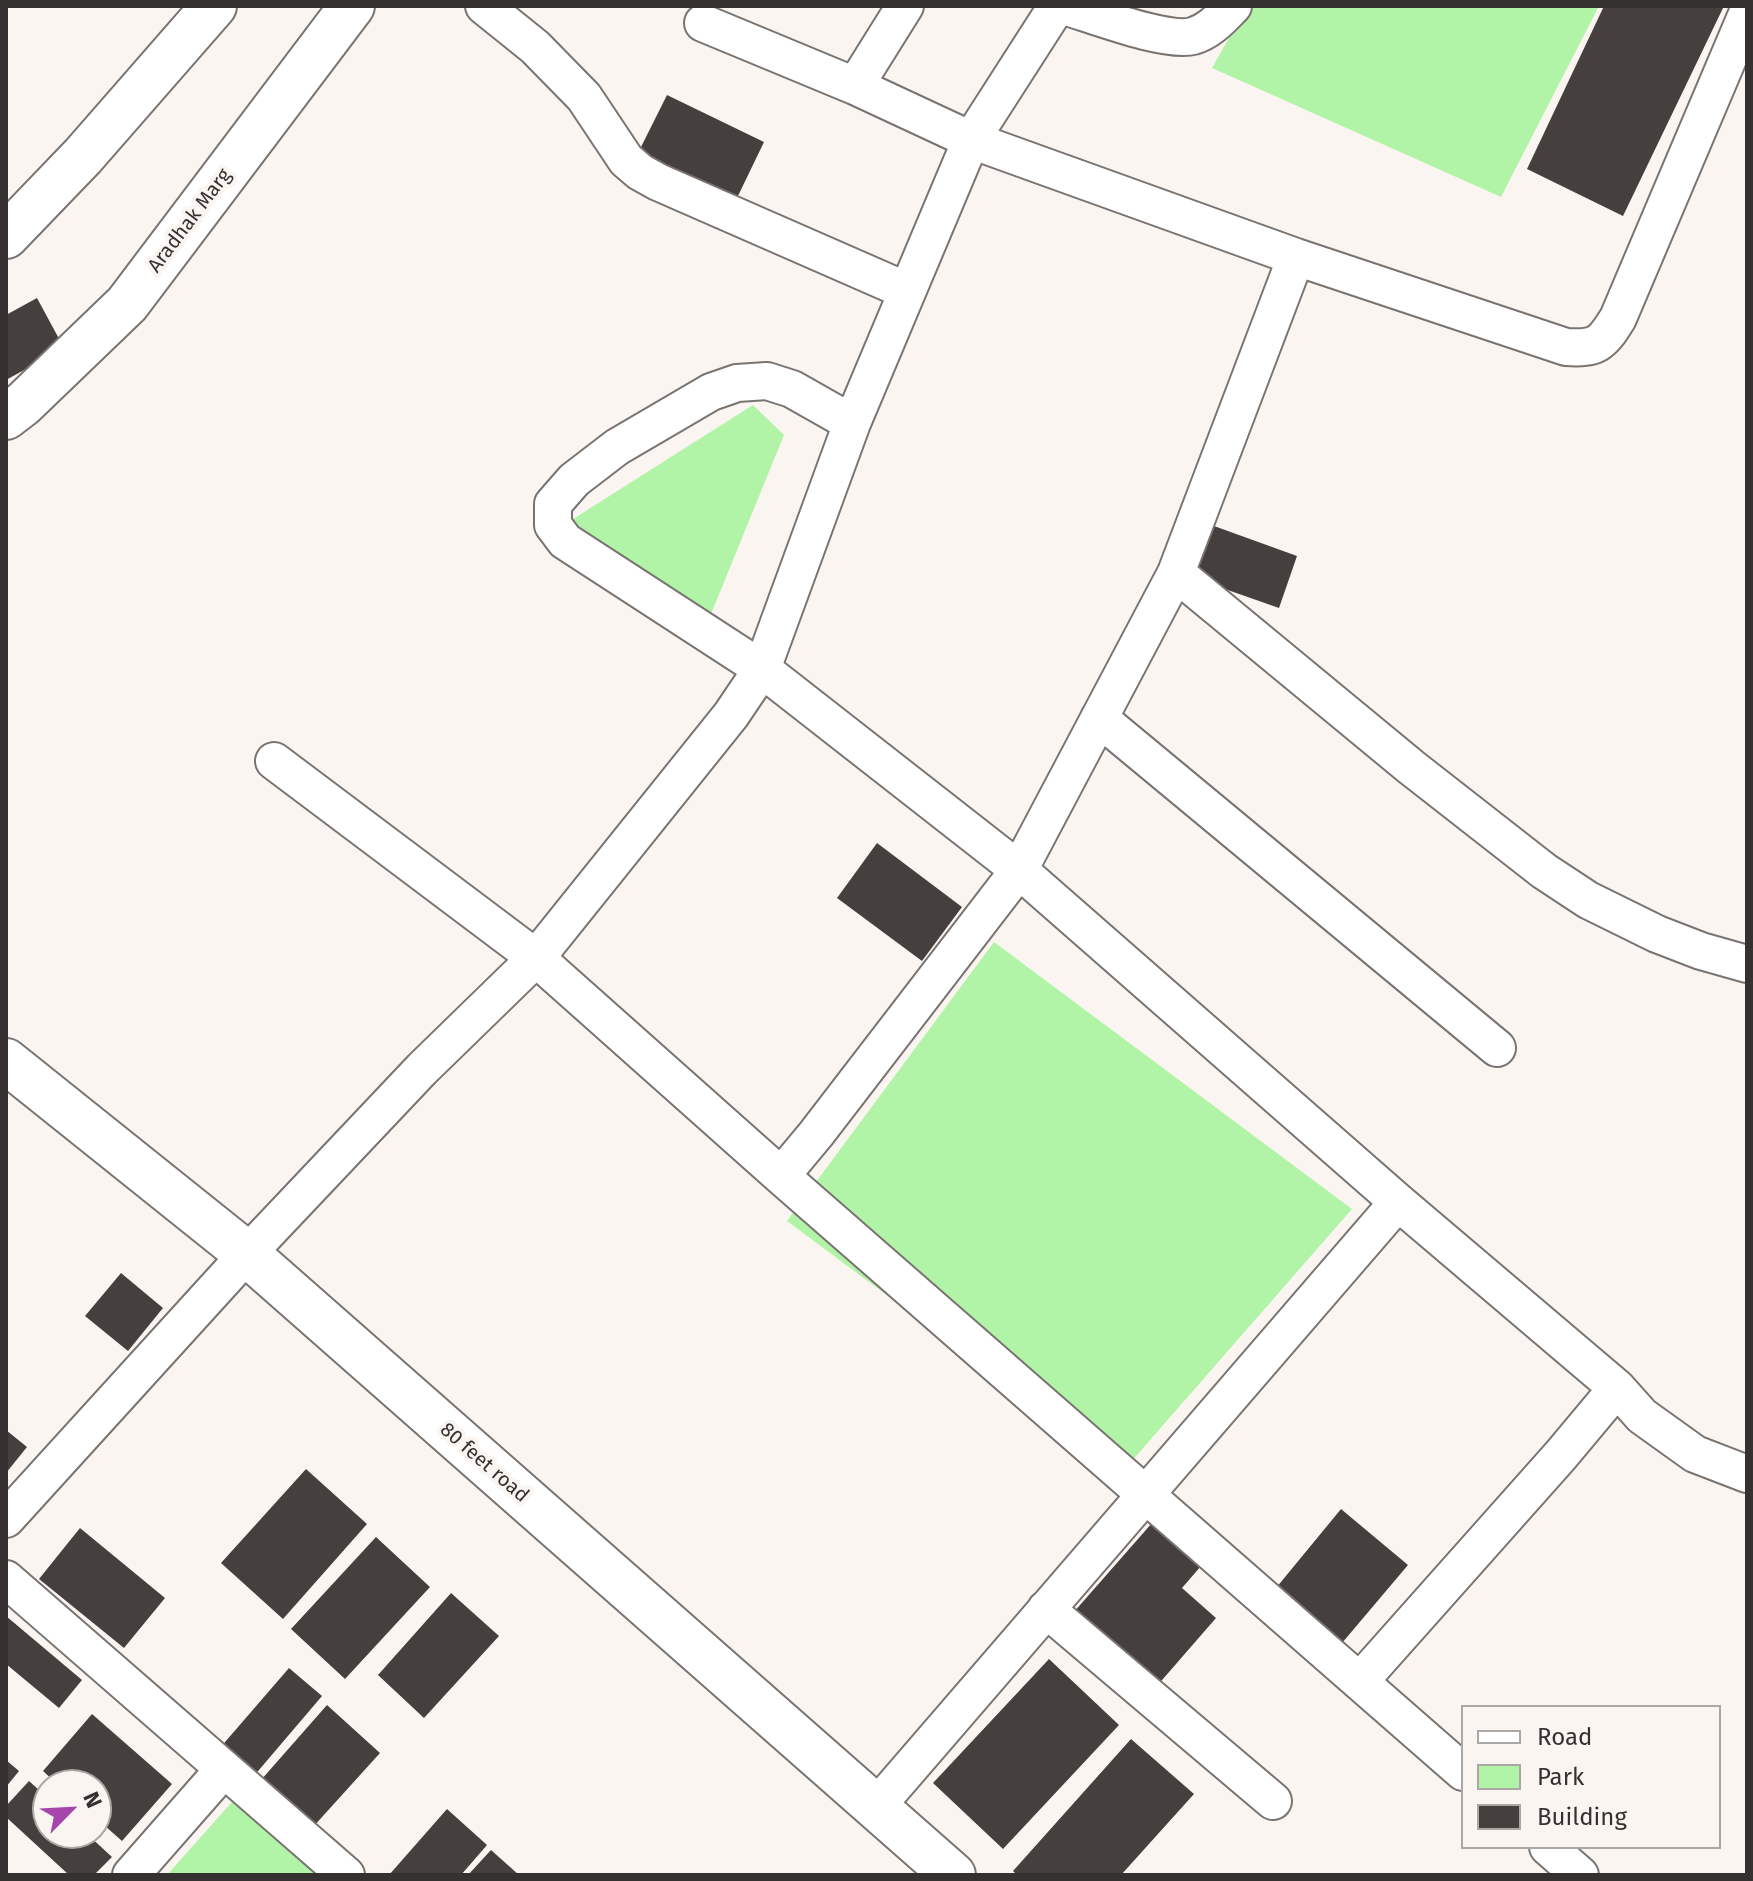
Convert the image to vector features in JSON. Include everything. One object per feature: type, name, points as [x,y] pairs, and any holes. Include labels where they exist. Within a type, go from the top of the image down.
[{"type":"street","points":[[6,236],[83,156],[214,6]]},
{"type":"street","name":"Aradhak Marg","points":[[6,417],[127,304],[352,6]]},
{"type":"street","points":[[484,6],[535,47],[584,97],[626,160],[640,172],[907,291]]},
{"type":"street","points":[[855,86],[905,6]]},
{"type":"street","points":[[6,1519],[247,1254],[422,1069],[536,958],[731,715],[762,669],[852,423],[971,140],[1057,6]]},
{"type":"street","points":[[1064,6],[1166,37],[1192,36],[1211,28],[1233,6]]},
{"type":"street","points":[[703,23],[855,86],[971,140],[1296,257],[1566,347],[1587,348],[1606,338],[1618,318],[1747,14]]},
{"type":"street","points":[[781,1176],[1019,870],[1176,573],[1296,257]]},
{"type":"street","points":[[852,423],[792,389],[767,381],[737,383],[711,392],[617,447],[574,480],[553,504],[553,525],[565,541],[762,669],[1019,870],[1398,1202],[1617,1388],[1642,1416],[1695,1454],[1747,1474]]},
{"type":"street","points":[[1176,573],[1411,767],[1544,871],[1588,900],[1657,934],[1747,964]]},
{"type":"street","points":[[1099,718],[1497,1048]]},
{"type":"street","points":[[274,761],[536,958],[1461,1770]]},
{"type":"street","name":"80 feet road","points":[[6,1061],[247,1254],[953,1875]]},
{"type":"street","points":[[876,1807],[1398,1202]]},
{"type":"street","points":[[1360,1681],[1617,1388]]},
{"type":"street","points":[[6,1579],[346,1875]]},
{"type":"street","points":[[1046,1609],[1273,1801]]},
{"type":"street","points":[[131,1875],[224,1769]]},
{"type":"street","points":[[1550,1849],[1580,1875]]},
{"type":"green space","points":[[1247,6],[1599,6],[1501,197],[1212,68]]},
{"type":"green space","points":[[753,405],[784,435],[700,641],[562,526]]},
{"type":"green space","points":[[994,942],[1352,1209],[1123,1471],[787,1221]]},
{"type":"green space","points":[[239,1794],[331,1875],[167,1875]]},
{"type":"building","points":[[1604,6],[1724,6],[1623,216],[1527,169]]},
{"type":"building","points":[[667,95],[764,142],[737,198],[638,153]]},
{"type":"building","points":[[37,298],[64,348],[6,380],[6,315]]},
{"type":"building","points":[[1203,522],[1297,556],[1279,608],[1185,575]]},
{"type":"building","points":[[877,843],[962,907],[922,961],[837,898]]},
{"type":"building","points":[[121,1273],[163,1308],[128,1351],[85,1316]]},
{"type":"building","points":[[6,1430],[27,1447],[6,1473]]},
{"type":"building","points":[[306,1469],[367,1524],[283,1619],[221,1563]]},
{"type":"building","points":[[1341,1509],[1408,1565],[1342,1643],[1276,1588]]},
{"type":"building","points":[[1152,1523],[1201,1566],[1182,1588],[1216,1618],[1156,1687],[1073,1613]]},
{"type":"building","points":[[80,1528],[165,1598],[124,1648],[39,1579]]},
{"type":"building","points":[[376,1537],[430,1587],[345,1679],[291,1629]]},
{"type":"building","points":[[451,1593],[499,1636],[424,1718],[378,1675]]},
{"type":"building","points":[[6,1616],[82,1680],[59,1708],[6,1664]]},
{"type":"building","points":[[1049,1659],[1119,1725],[1003,1849],[933,1783]]},
{"type":"building","points":[[289,1668],[322,1696],[253,1777],[219,1749]]},
{"type":"building","points":[[327,1705],[380,1753],[313,1827],[261,1780]]},
{"type":"building","points":[[92,1714],[172,1784],[122,1841],[112,1832],[112,1769],[45,1769]]},
{"type":"building","points":[[1131,1739],[1194,1794],[1121,1875],[1017,1875],[1013,1871]]},
{"type":"building","points":[[6,1760],[19,1771],[6,1787]]},
{"type":"building","points":[[29,1781],[32,1784],[32,1841],[6,1817],[6,1806]]},
{"type":"building","points":[[447,1809],[487,1845],[461,1875],[389,1875]]},
{"type":"building","points":[[41,1849],[103,1849],[112,1857],[94,1875],[69,1875]]},
{"type":"building","points":[[491,1850],[519,1875],[468,1875]]}]
